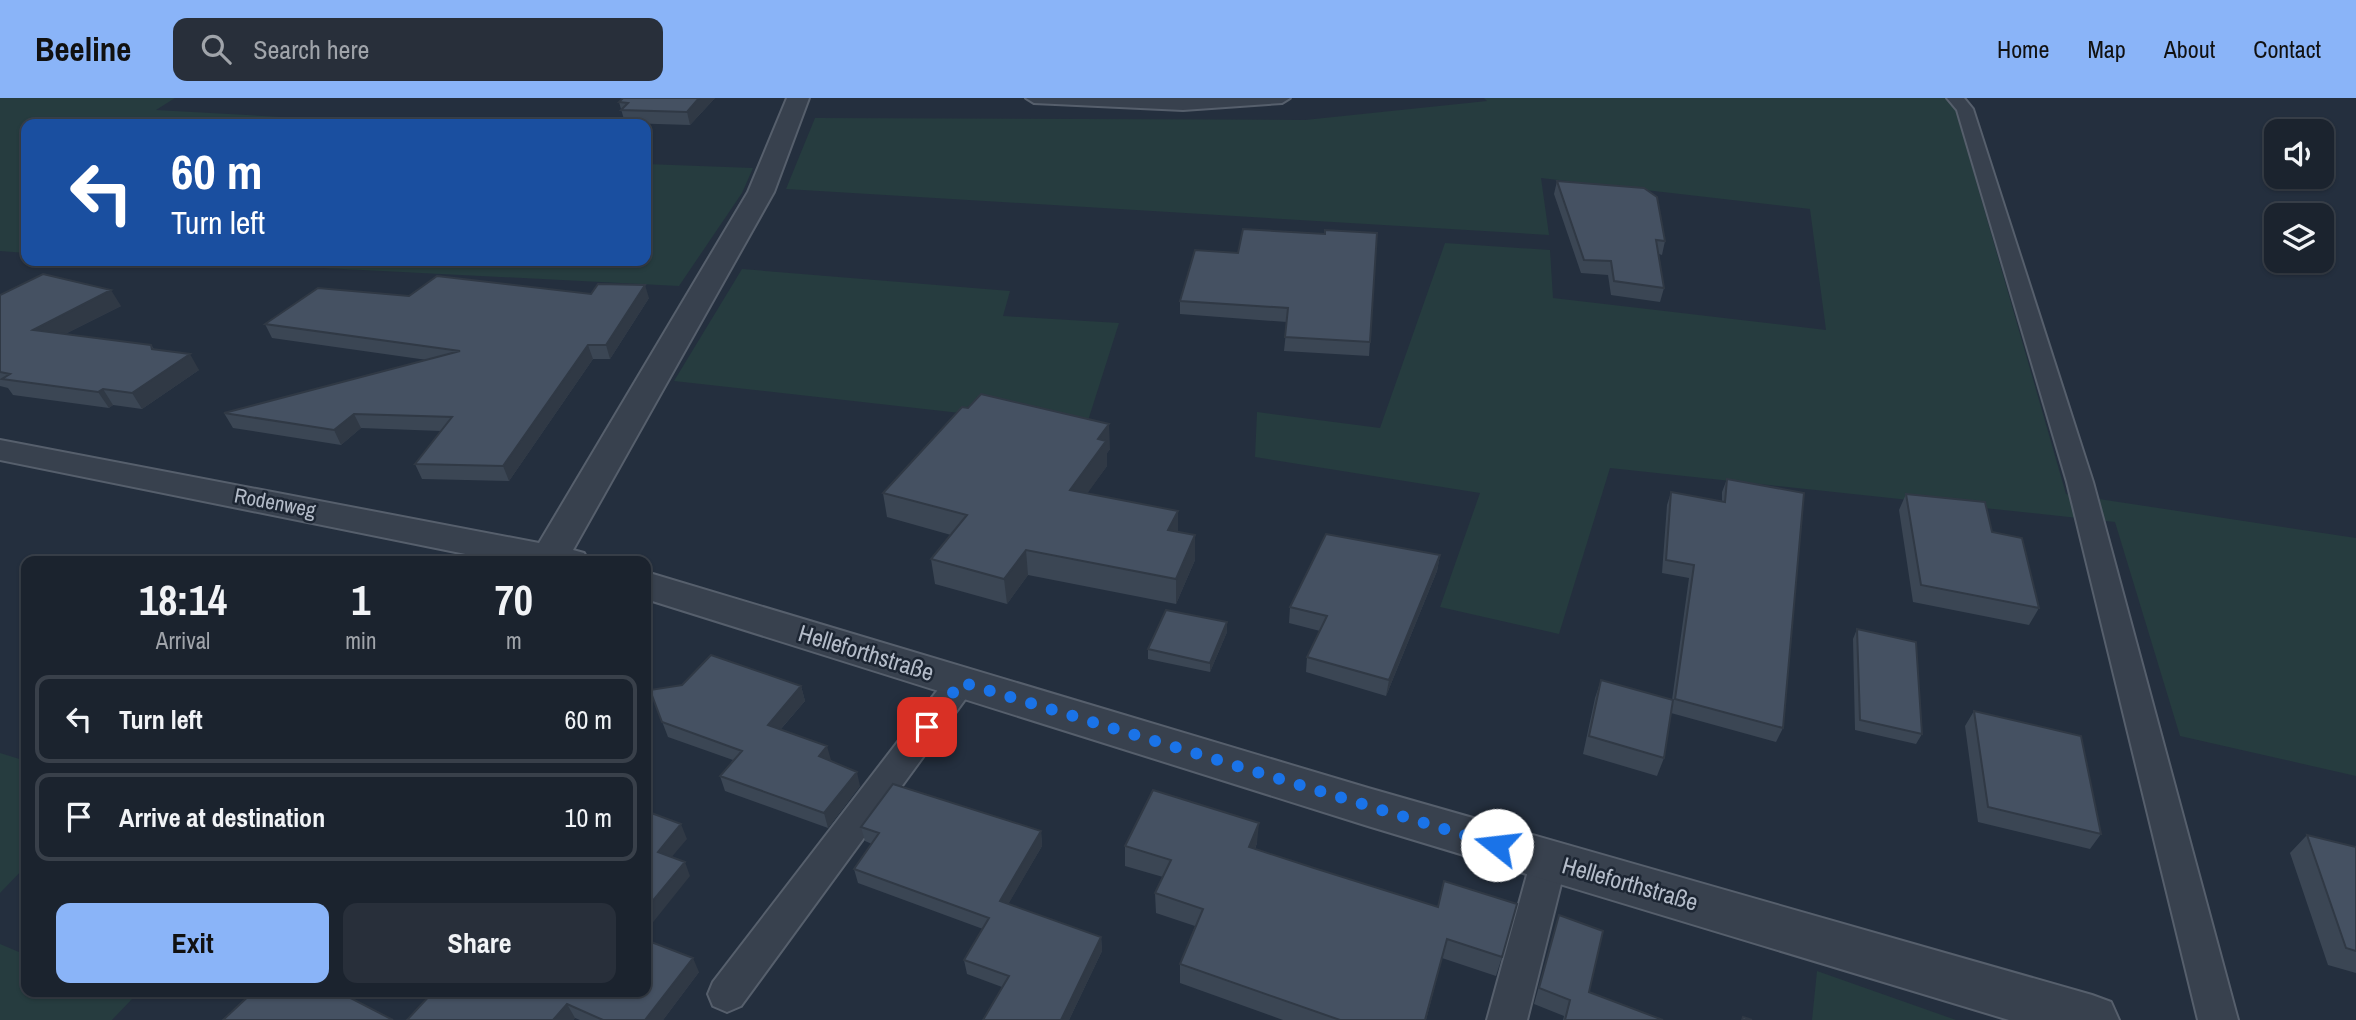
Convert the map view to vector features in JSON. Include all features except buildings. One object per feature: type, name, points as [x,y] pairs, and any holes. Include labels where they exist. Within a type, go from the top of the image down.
[{"type":"street","points":[[562,556],[761,192],[798,98]]},
{"type":"street","name":"Rodenweg","points":[[0,450],[545,556]]},
{"type":"street","name":"Helleforthstraße","points":[[651,587],[1549,860],[2092,1020]]},
{"type":"lane","points":[[1034,98],[1182,105],[1282,98]]},
{"type":"lane","points":[[1955,98],[1965,109],[2080,482],[2218,1020]]},
{"type":"lane","points":[[727,994],[961,682]]},
{"type":"lane","points":[[1507,1020],[1549,860]]},
{"type":"green space","points":[[0,98],[175,98],[156,110],[317,119],[21,119],[21,253],[0,251]]},
{"type":"green space","points":[[1484,98],[1945,98],[1955,108],[2066,494],[2356,538],[2356,776],[2180,736],[2115,522],[1610,468],[1559,634],[1440,607],[1480,493],[1255,457],[1257,412],[1380,428],[1445,243],[1550,250],[1553,298],[1826,330],[1810,209],[1541,178],[1549,235],[786,189],[815,118],[1305,120],[1487,101]]},
{"type":"green space","points":[[651,164],[753,168],[742,193],[679,286],[283,266],[651,266]]},
{"type":"green space","points":[[742,269],[1010,291],[1003,316],[1119,323],[1086,427],[674,381]]},
{"type":"green space","points":[[0,753],[21,759],[21,871],[0,893]]},
{"type":"green space","points":[[0,944],[21,953],[21,997],[132,999],[112,1020],[0,1020]]},
{"type":"green space","points":[[1817,971],[1956,1020],[1812,1020]]},
{"type":"route","points":[[927,727],[961,682],[1497,845]]}]
